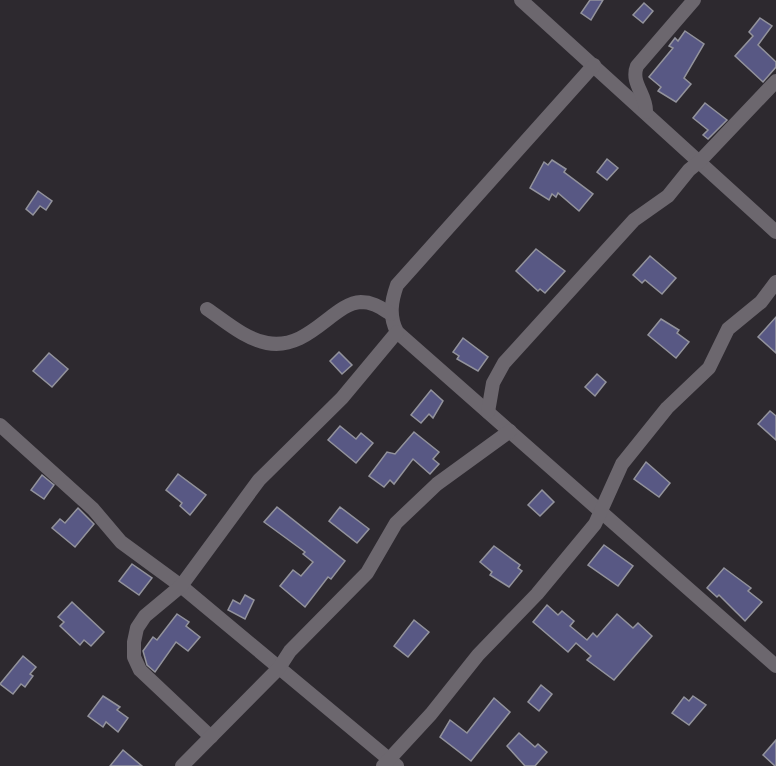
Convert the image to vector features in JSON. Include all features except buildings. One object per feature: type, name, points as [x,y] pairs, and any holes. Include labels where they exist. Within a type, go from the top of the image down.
[{"type":"street","points":[[521,0],[776,232]]},
{"type":"street","points":[[646,112],[645,99],[636,84],[634,72],[694,0]]},
{"type":"street","points":[[594,64],[397,285],[391,314],[397,332],[776,666]]},
{"type":"street","points":[[488,412],[494,383],[504,363],[634,220],[668,196],[689,170],[776,81]]},
{"type":"street","points":[[0,426],[93,509],[121,542],[181,586],[390,764],[478,655],[537,594],[602,513],[622,464],[638,442],[666,408],[709,368],[728,329],[761,302],[776,282]]},
{"type":"street","points":[[207,309],[251,338],[275,344],[300,338],[353,303],[371,303],[391,314]]},
{"type":"street","points":[[211,737],[151,683],[134,657],[137,627],[145,616],[181,586],[259,480],[342,398],[397,332]]},
{"type":"street","points":[[182,766],[279,668],[290,651],[367,573],[396,523],[438,484],[510,432]]}]
